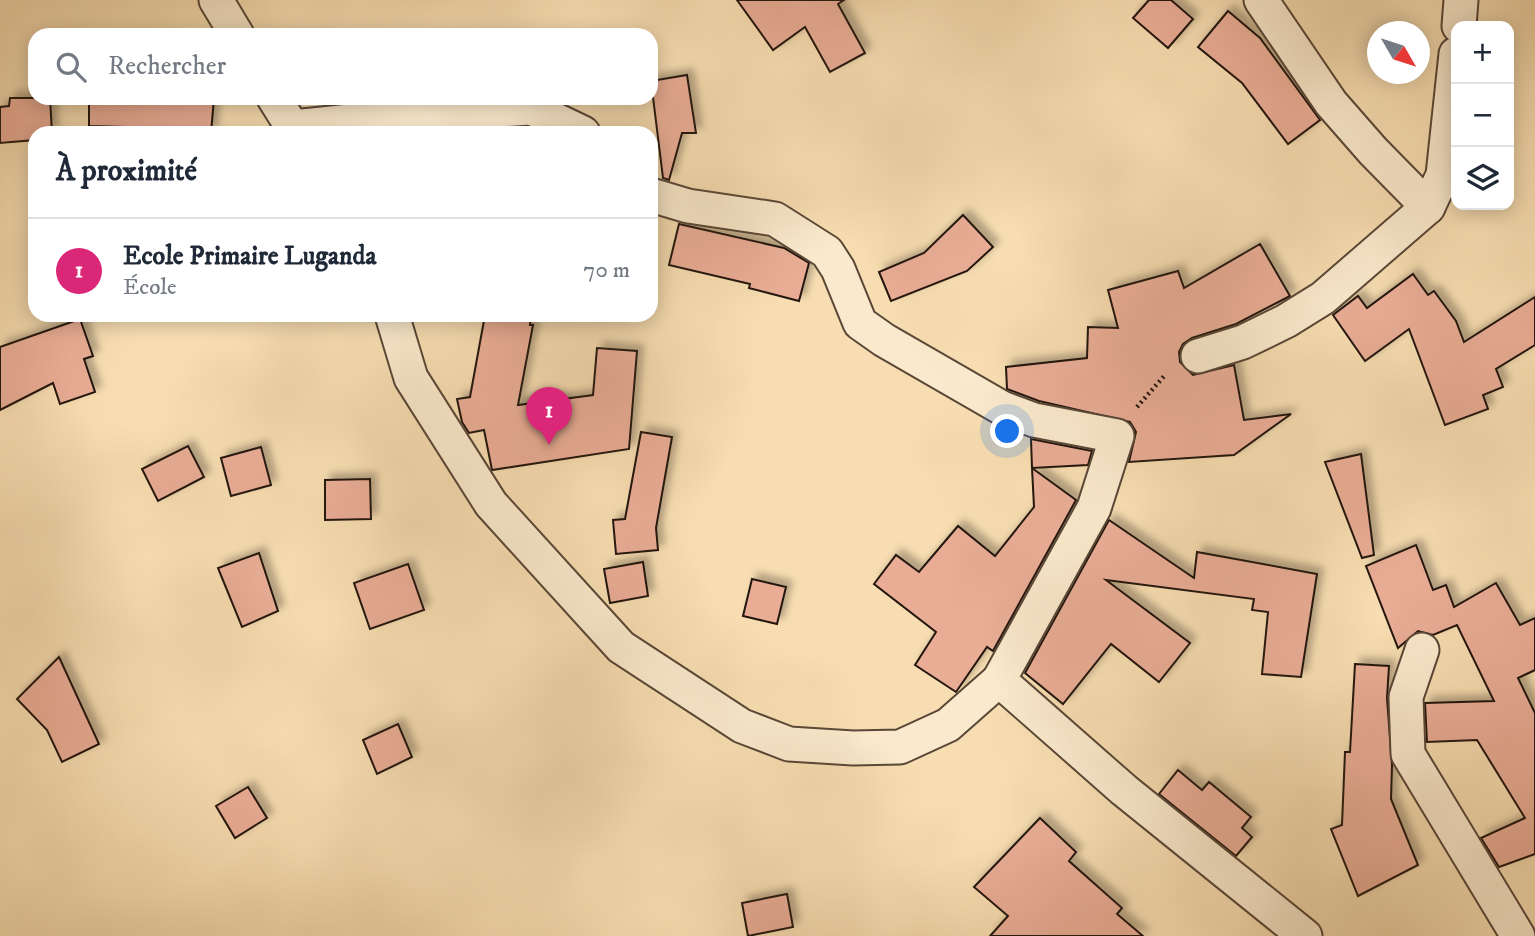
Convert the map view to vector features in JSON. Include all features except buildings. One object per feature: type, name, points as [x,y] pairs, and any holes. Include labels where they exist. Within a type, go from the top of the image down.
[{"type":"street","points":[[216,0],[233,28]]},
{"type":"street","points":[[1261,0],[1331,103],[1428,207]]},
{"type":"street","points":[[1459,21],[1461,0]]},
{"type":"street","points":[[1198,356],[1243,342],[1323,298],[1428,207],[1443,175],[1453,84]]},
{"type":"street","points":[[278,105],[292,126]]},
{"type":"street","points":[[337,126],[531,108],[568,126]]},
{"type":"street","points":[[394,322],[411,378],[491,504],[621,647],[742,726],[789,744],[853,748],[900,747],[948,725],[999,680],[1094,508],[1117,436],[1034,419],[1002,408],[884,340],[860,323],[838,269],[827,252],[775,219],[688,206],[658,197]]},
{"type":"street","points":[[1422,650],[1406,697],[1408,754],[1518,936]]},
{"type":"street","points":[[999,680],[1124,790],[1305,936]]},
{"type":"path","points":[[1117,436],[1142,400],[1171,369],[1198,356]]},
{"type":"place","name":"Ecole Primaire Luganda","points":[[549,445]]}]
